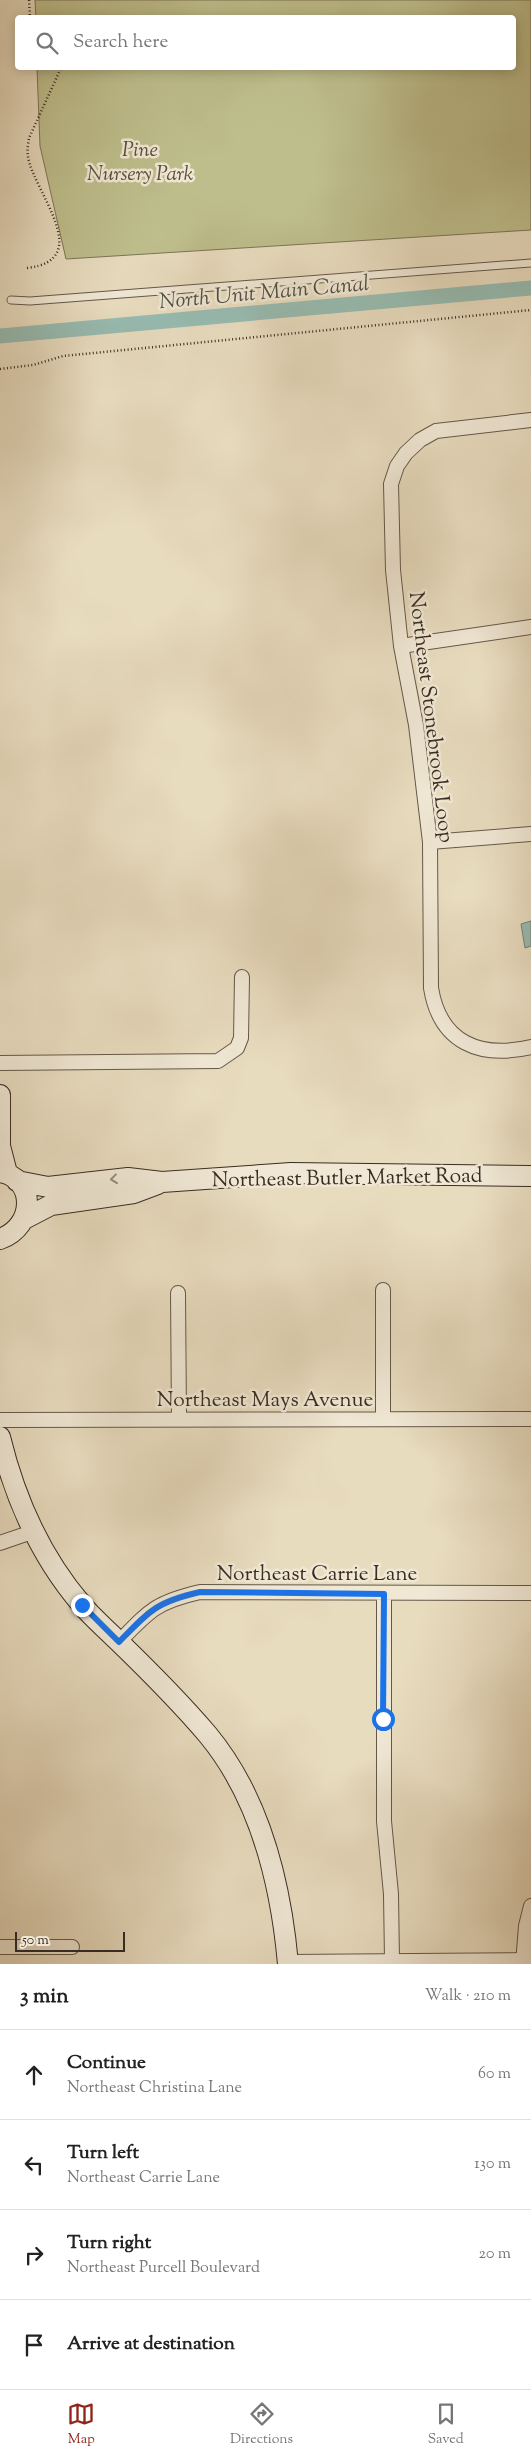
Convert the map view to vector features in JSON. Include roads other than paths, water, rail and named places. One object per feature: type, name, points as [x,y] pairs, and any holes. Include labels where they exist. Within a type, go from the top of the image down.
[{"type":"main road","points":[[0,1095],[0,1146],[8,1176],[26,1196],[27,1208],[24,1219]]},
{"type":"main road","name":"Northeast Butler Market Road","points":[[8,1176],[48,1187],[128,1178],[162,1182],[291,1174],[531,1176]]},
{"type":"main road","name":"Northeast Butler Market Road","points":[[3,1242],[18,1228],[24,1219],[51,1205],[134,1193],[162,1182]]},
{"type":"main road","points":[[0,1437],[9,1473],[32,1532],[82,1605],[209,1736],[237,1779],[255,1818],[268,1854],[281,1905],[288,1963]]},
{"type":"street","name":"Northeast Stonebrook Loop","points":[[531,420],[436,431],[420,440],[406,453],[398,466],[391,484],[393,570],[401,646],[416,725],[430,842],[431,988],[434,1009],[445,1026],[458,1039],[474,1047],[497,1050],[531,1047]]},
{"type":"street","points":[[401,646],[531,627]]},
{"type":"street","points":[[430,842],[531,834]]},
{"type":"street","points":[[0,1063],[218,1061],[237,1048],[241,1038],[242,977]]},
{"type":"street","points":[[383,1290],[383,1419]]},
{"type":"street","points":[[178,1293],[179,1419]]},
{"type":"street","name":"Northeast Mays Avenue","points":[[0,1420],[531,1419]]},
{"type":"street","points":[[0,1544],[32,1532]]},
{"type":"street","name":"Northeast Carrie Lane","points":[[119,1642],[149,1611],[172,1598],[200,1592],[531,1594]]},
{"type":"street","points":[[384,1594],[384,1822],[392,1894],[392,1960]]},
{"type":"street","points":[[288,1963],[392,1960],[525,1962],[526,1926],[531,1906]]},
{"type":"street","points":[[0,1947],[72,1947]]},
{"type":"lane","points":[[11,300],[30,301],[531,263]]},
{"type":"water","points":[[531,921],[531,946],[525,948],[521,924]]},
{"type":"waterway","name":"North Unit Main Canal","points":[[0,336],[531,288]]},
{"type":"park label","name":"Pine Nursery Park","points":[[140,161]]}]
